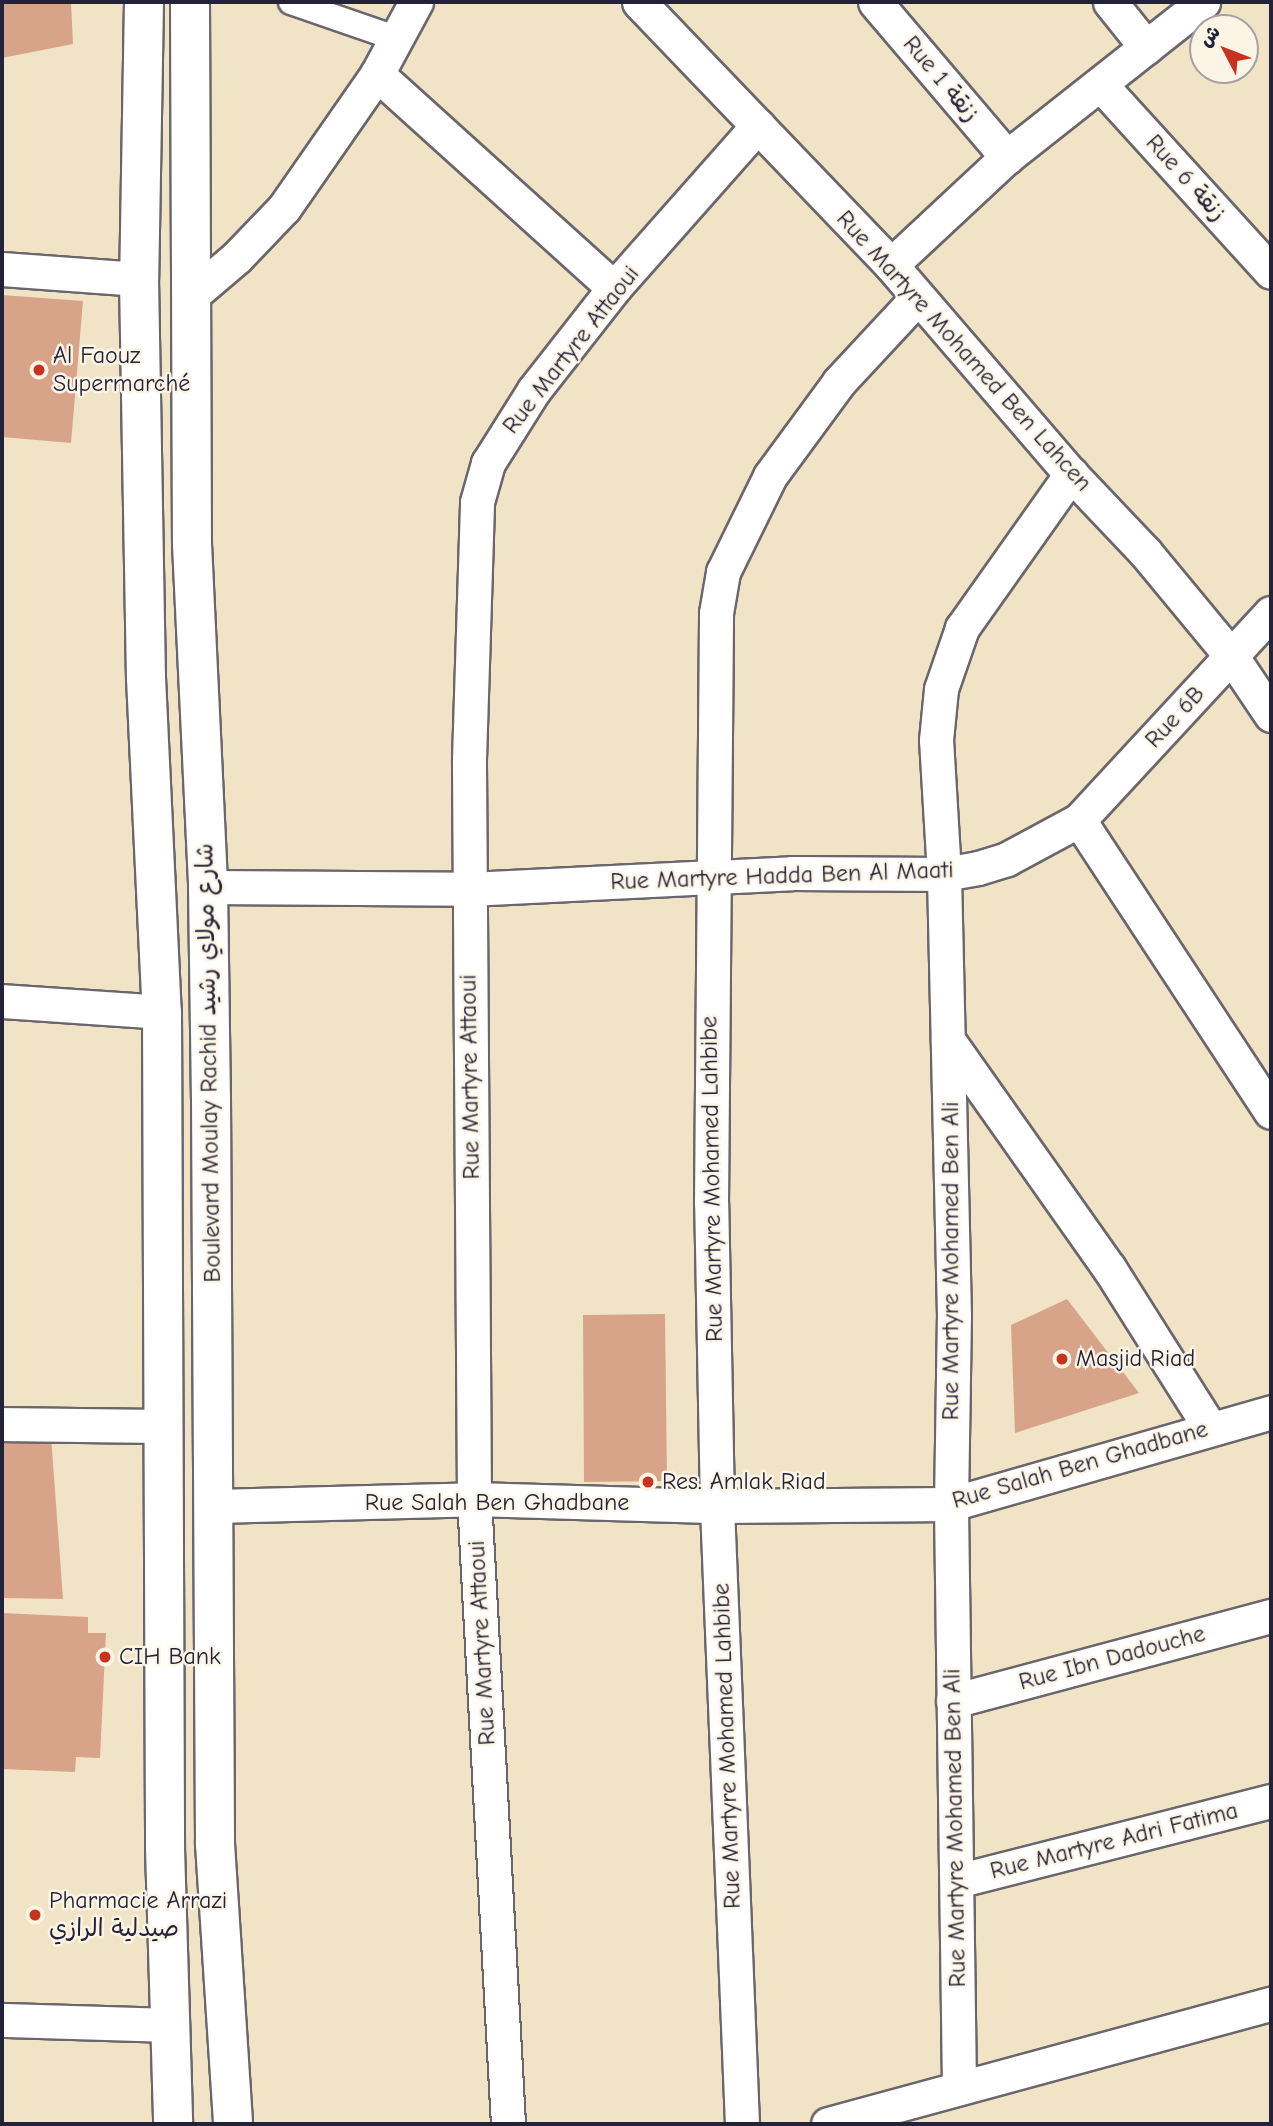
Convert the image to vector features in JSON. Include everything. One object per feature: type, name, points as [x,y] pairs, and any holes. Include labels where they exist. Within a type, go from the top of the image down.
[{"type":"main road","name":"Boulevard Moulay Rachid شارع مولاي رشيد","points":[[144,2],[139,279],[146,678],[162,1012],[165,1848],[173,2124]]},
{"type":"main road","name":"Boulevard Moulay Rachid شارع مولاي رشيد","points":[[190,2],[192,544],[208,887],[215,1506],[215,1844],[233,2124]]},
{"type":"street","points":[[291,2],[396,38]]},
{"type":"street","points":[[189,298],[237,257],[284,208],[377,74],[416,2]]},
{"type":"street","name":"Rue Martyre Mohamed Ben Lahcen","points":[[639,2],[891,265],[1071,474],[1145,552],[1232,657],[1271,715]]},
{"type":"street","name":"Rue 1 زنقة","points":[[875,2],[1007,157]]},
{"type":"street","points":[[1110,2],[1146,47]]},
{"type":"street","points":[[891,265],[1007,157],[1203,2]]},
{"type":"street","points":[[377,74],[614,288]]},
{"type":"street","name":"Rue 6 زنقة","points":[[1100,84],[1271,272]]},
{"type":"street","name":"Rue Martyre Attaoui","points":[[508,2124],[474,1499],[469,889],[471,600],[477,502],[488,463],[508,428],[614,288],[758,125]]},
{"type":"street","points":[[2,269],[139,279]]},
{"type":"street","name":"Rue Martyre Mohamed Lahbibe","points":[[742,2124],[717,1506],[711,1203],[716,613],[723,572],[770,476],[839,383],[917,298]]},
{"type":"street","name":"Rue Martyre Mohamed Ben Ali","points":[[959,2087],[951,1504],[954,1316],[944,874],[936,740],[948,664],[962,628],[1071,474]]},
{"type":"street","name":"Rue 6B","points":[[1079,820],[1271,613]]},
{"type":"street","points":[[1079,820],[1271,1112]]},
{"type":"street","name":"Rue Martyre Hadda Ben Al Maati","points":[[208,887],[469,889],[712,876],[944,874],[1007,859],[1079,820]]},
{"type":"street","points":[[2,1001],[162,1012]]},
{"type":"street","points":[[948,1040],[1109,1268],[1210,1428]]},
{"type":"street","name":"Rue Salah Ben Ghadbane","points":[[215,1506],[474,1499],[717,1506],[951,1504],[1271,1412]]},
{"type":"street","points":[[2,1424],[165,1426]]},
{"type":"street","name":"Rue Ibn Dadouche","points":[[953,1701],[1271,1616]]},
{"type":"street","name":"Rue Martyre Adri Fatima","points":[[957,1881],[1271,1801]]},
{"type":"street","points":[[828,2124],[1271,2004]]},
{"type":"street","points":[[2,2020],[171,2025]]},
{"type":"building","points":[[2,2],[71,2],[73,44],[2,58]]},
{"type":"building","name":"Al Faouz Supermarché","points":[[2,295],[83,301],[71,443],[2,437]]},
{"type":"building","name":"Masjid Riad","points":[[1067,1299],[1139,1393],[1015,1433],[1011,1325]]},
{"type":"building","points":[[665,1314],[667,1481],[584,1482],[583,1315]]},
{"type":"building","points":[[2,1436],[51,1436],[63,1599],[2,1598]]},
{"type":"building","points":[[2,1613],[88,1617],[88,1633],[106,1633],[100,1758],[76,1757],[75,1772],[2,1769]]},
{"type":"place","name":"Al Faouz Supermarché","points":[[39,370]]},
{"type":"place","name":"Masjid Riad","points":[[1062,1359]]},
{"type":"place","name":"Res. Amlak Riad","points":[[648,1482]]},
{"type":"place","name":"CIH Bank","points":[[105,1657]]},
{"type":"place","name":"Pharmacie Arrazi صيدلية الرازي","points":[[35,1915]]}]
